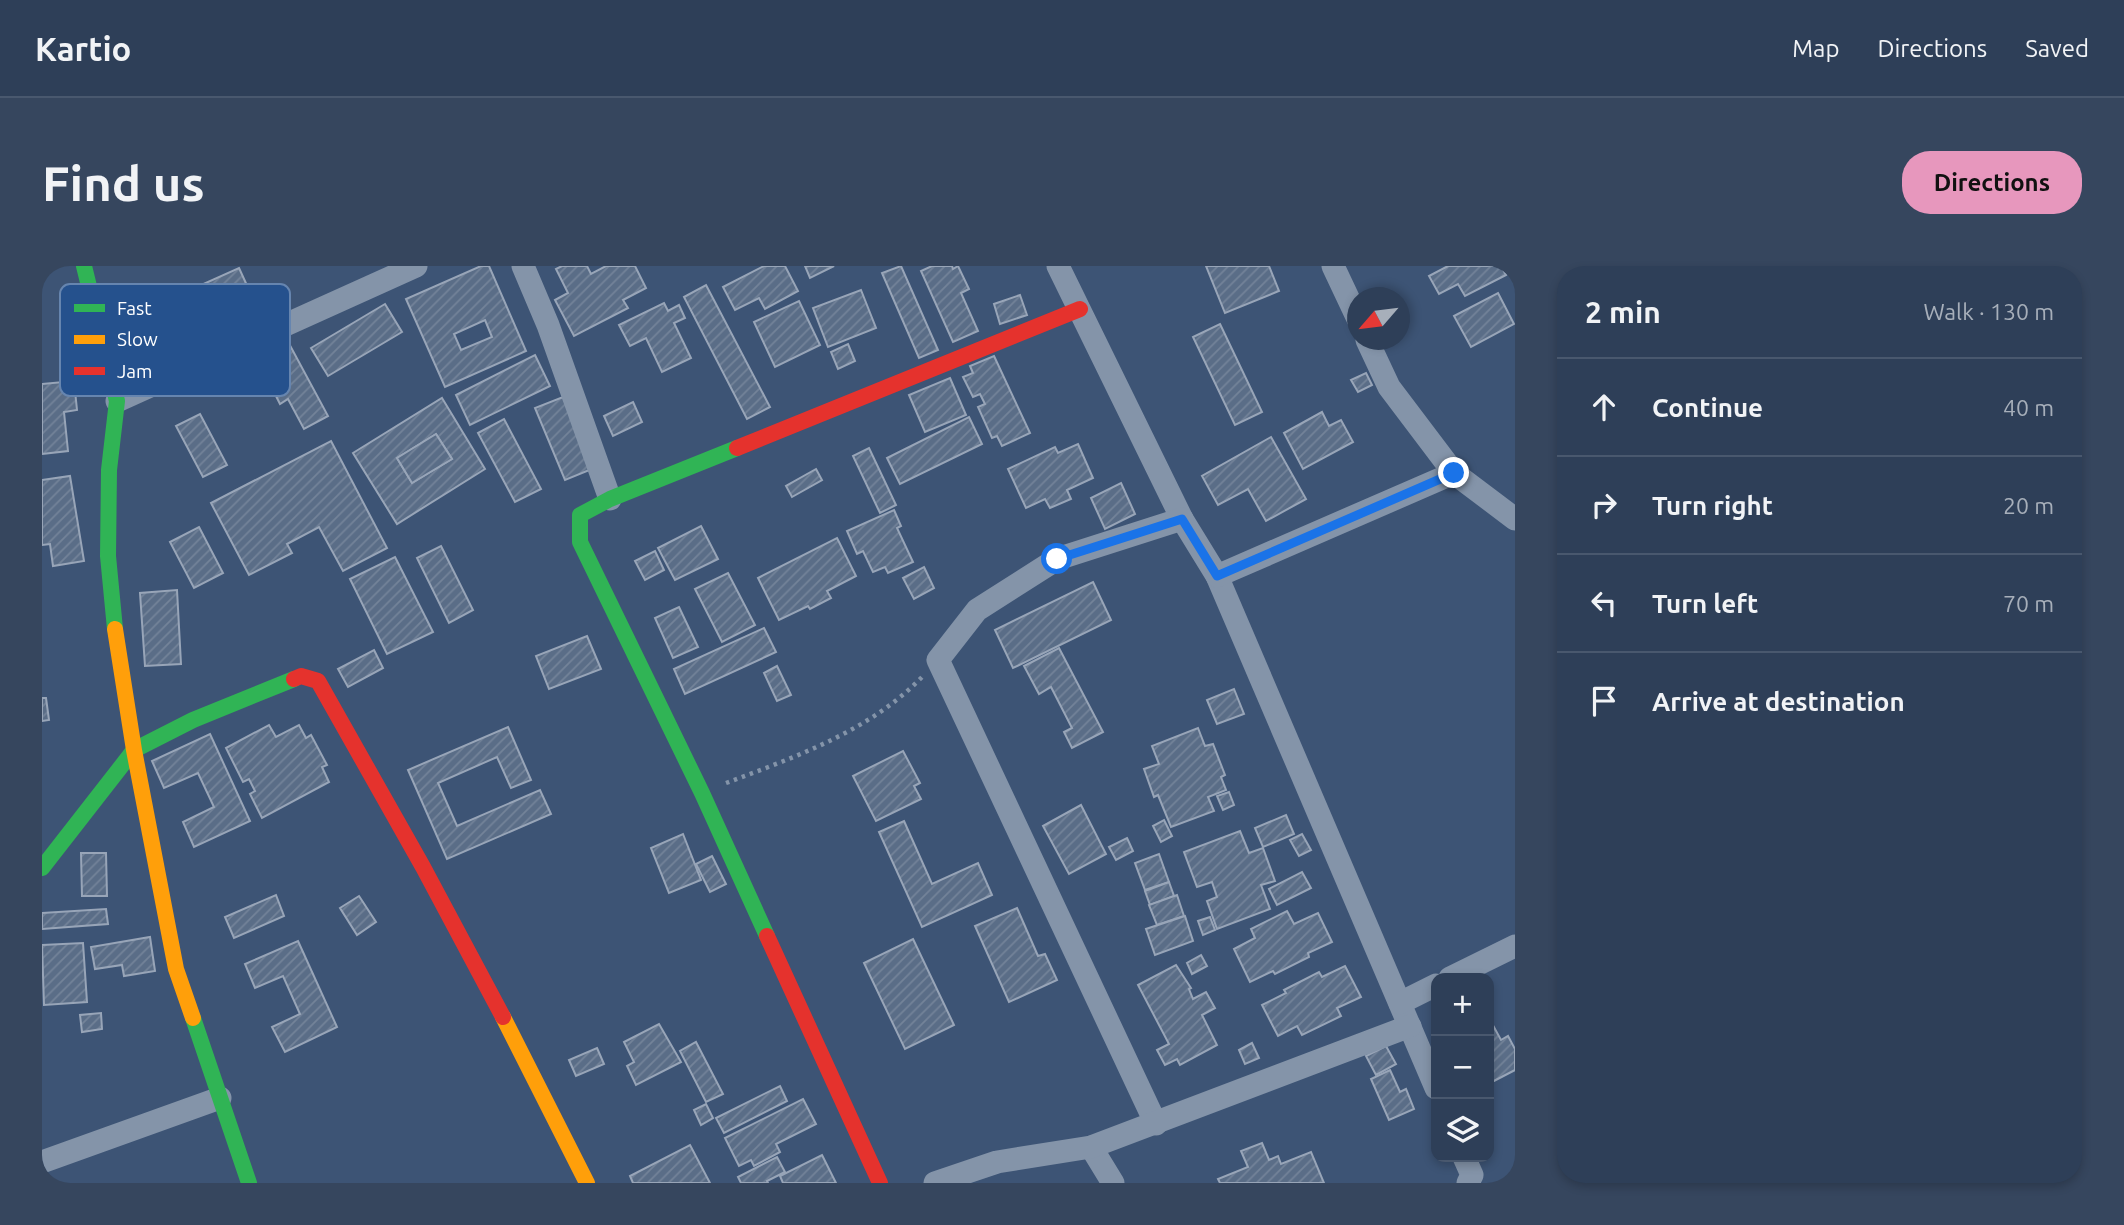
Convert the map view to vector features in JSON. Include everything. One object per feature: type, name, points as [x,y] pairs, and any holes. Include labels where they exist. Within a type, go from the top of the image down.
[{"type":"street","points":[[84,266],[88,284]]},
{"type":"street","points":[[290,323],[416,266]]},
{"type":"street","points":[[523,266],[548,325],[610,499]]},
{"type":"street","points":[[1058,266],[1182,519],[1217,576],[1431,1076]]},
{"type":"street","points":[[1333,266],[1347,297]]},
{"type":"street","points":[[880,1183],[702,793],[580,542],[580,515],[610,499],[1080,309]]},
{"type":"street","points":[[1372,350],[1389,387],[1454,473],[1515,519]]},
{"type":"street","points":[[116,396],[109,470],[108,556],[117,651],[176,970],[249,1183]]},
{"type":"street","points":[[117,401],[128,396]]},
{"type":"street","points":[[1217,576],[1454,473]]},
{"type":"street","points":[[1156,1124],[938,660],[977,610],[1057,559],[1182,519]]},
{"type":"street","points":[[42,868],[134,750],[193,720],[300,676],[318,681],[398,817],[529,1064],[587,1183]]},
{"type":"street","points":[[1460,973],[1515,946]]},
{"type":"street","points":[[1400,1003],[1431,988]]},
{"type":"street","points":[[935,1183],[997,1162],[1091,1147],[1410,1026]]},
{"type":"street","points":[[42,1162],[220,1098]]},
{"type":"street","points":[[1091,1147],[1113,1183]]},
{"type":"street","points":[[1467,1162],[1472,1175],[1468,1183]]},
{"type":"path","points":[[702,793],[822,746],[904,695],[938,660]]},
{"type":"building","points":[[481,266],[489,266],[526,351],[445,387],[406,299]],"holes":[[[485,320],[492,337],[461,350],[454,334]]]},
{"type":"building","points":[[562,266],[587,266],[591,274],[606,266],[635,266],[646,288],[623,300],[628,308],[574,336],[555,300],[568,293],[556,269]]},
{"type":"building","points":[[764,266],[785,266],[798,291],[765,309],[759,298],[735,310],[723,287]]},
{"type":"building","points":[[805,266],[834,266],[810,278]]},
{"type":"building","points":[[901,266],[938,350],[919,358],[882,273]]},
{"type":"building","points":[[932,266],[952,266],[953,269],[958,266],[969,289],[961,293],[978,331],[953,342],[921,271]]},
{"type":"building","points":[[1206,266],[1269,266],[1279,291],[1225,313]]},
{"type":"building","points":[[1448,266],[1501,266],[1506,275],[1465,296],[1458,284],[1439,294],[1429,276]]},
{"type":"building","points":[[239,268],[246,284],[203,284]]},
{"type":"building","points":[[706,285],[770,407],[747,419],[684,297]]},
{"type":"building","points":[[861,290],[876,328],[828,347],[813,308]]},
{"type":"building","points":[[1498,293],[1514,324],[1471,347],[1454,316]]},
{"type":"building","points":[[1020,295],[1027,315],[1000,324],[994,304]]},
{"type":"building","points":[[799,301],[820,345],[775,367],[754,322]]},
{"type":"building","points":[[664,303],[668,311],[679,305],[685,318],[674,323],[691,358],[662,372],[646,338],[630,346],[619,325]]},
{"type":"building","points":[[385,304],[402,332],[328,376],[311,348]]},
{"type":"building","points":[[1220,324],[1262,412],[1235,425],[1193,337]]},
{"type":"building","points":[[848,344],[855,361],[838,369],[831,352]]},
{"type":"building","points":[[290,345],[328,416],[304,429],[288,399],[280,404],[276,396],[290,396]]},
{"type":"building","points":[[535,355],[550,386],[470,425],[456,395]]},
{"type":"building","points":[[994,356],[1030,433],[1002,446],[997,436],[992,438],[978,407],[985,404],[980,394],[973,397],[963,377],[973,373],[970,366]]},
{"type":"building","points":[[1366,373],[1372,385],[1358,392],[1351,380]]},
{"type":"building","points":[[950,378],[966,415],[925,432],[909,395]]},
{"type":"building","points":[[60,382],[60,396],[76,396],[77,410],[64,412],[68,451],[42,454],[42,384]]},
{"type":"building","points":[[563,397],[592,469],[565,480],[535,408]]},
{"type":"building","points":[[442,398],[485,469],[397,524],[353,453]],"holes":[[[436,434],[452,459],[412,483],[397,458]]]},
{"type":"building","points":[[633,402],[642,422],[613,436],[604,416]]},
{"type":"building","points":[[1322,412],[1329,426],[1341,420],[1353,442],[1303,469],[1284,433]]},
{"type":"building","points":[[200,414],[227,465],[203,477],[176,426]]},
{"type":"building","points":[[969,417],[982,444],[900,484],[887,458]]},
{"type":"building","points":[[504,419],[541,489],[515,502],[478,433]]},
{"type":"building","points":[[436,434],[452,459],[412,483],[397,458]]},
{"type":"building","points":[[1271,437],[1306,499],[1266,521],[1248,489],[1218,505],[1202,476]]},
{"type":"building","points":[[331,441],[387,548],[343,571],[319,527],[287,544],[292,553],[249,575],[211,503]]},
{"type":"building","points":[[1078,444],[1093,478],[1067,490],[1071,499],[1050,508],[1045,499],[1026,508],[1008,469],[1055,447],[1058,453]]},
{"type":"building","points":[[869,448],[896,505],[880,513],[853,456]]},
{"type":"building","points":[[816,469],[822,480],[792,497],[786,486]]},
{"type":"building","points":[[70,476],[84,561],[53,566],[50,544],[42,545],[42,480]]},
{"type":"building","points":[[1121,483],[1135,514],[1105,529],[1091,498]]},
{"type":"building","points":[[894,510],[901,526],[897,528],[913,562],[888,573],[885,567],[873,572],[863,551],[857,554],[847,531]]},
{"type":"building","points":[[701,526],[718,559],[675,580],[658,548]]},
{"type":"building","points":[[199,527],[223,573],[194,588],[170,542]]},
{"type":"building","points":[[837,538],[856,576],[827,591],[831,598],[779,620],[758,578]]},
{"type":"building","points":[[441,546],[473,610],[449,623],[417,558]]},
{"type":"building","points":[[655,551],[664,570],[645,580],[635,561]]},
{"type":"building","points":[[395,557],[433,632],[387,654],[350,579]]},
{"type":"building","points":[[924,567],[934,588],[914,599],[903,578]]},
{"type":"building","points":[[728,573],[755,625],[722,642],[695,589]]},
{"type":"building","points":[[1093,582],[1111,620],[1013,668],[995,630]]},
{"type":"building","points":[[177,590],[181,664],[145,666],[140,593]]},
{"type":"building","points":[[679,607],[698,647],[673,658],[655,618]]},
{"type":"building","points":[[764,628],[776,652],[685,694],[674,669]]},
{"type":"building","points":[[587,636],[601,669],[549,689],[536,656]]},
{"type":"building","points":[[1059,648],[1103,732],[1072,748],[1064,732],[1072,728],[1051,687],[1039,694],[1024,666]]},
{"type":"building","points":[[374,650],[383,668],[348,687],[338,669]]},
{"type":"building","points":[[777,666],[791,695],[777,701],[764,673]]},
{"type":"building","points":[[1234,689],[1244,714],[1217,724],[1207,700]]},
{"type":"building","points":[[42,698],[46,698],[49,720],[42,721]]},
{"type":"building","points":[[269,725],[276,737],[299,725],[306,738],[311,735],[327,765],[322,767],[329,782],[262,818],[250,794],[255,791],[249,779],[243,782],[226,748]]},
{"type":"building","points":[[508,727],[531,780],[511,788],[497,757],[438,783],[457,826],[540,790],[551,814],[447,859],[408,770]]},
{"type":"building","points":[[1198,728],[1205,746],[1213,744],[1225,775],[1221,777],[1226,790],[1208,797],[1214,811],[1171,827],[1158,795],[1154,797],[1144,769],[1159,764],[1152,746]]},
{"type":"building","points":[[210,734],[250,821],[194,847],[183,822],[214,807],[198,773],[164,788],[152,761]]},
{"type":"building","points":[[903,751],[920,783],[914,786],[921,799],[876,821],[853,776]]},
{"type":"building","points":[[1229,792],[1234,805],[1223,810],[1217,796]]},
{"type":"building","points":[[1081,805],[1106,854],[1069,874],[1043,826]]},
{"type":"building","points":[[1286,815],[1294,834],[1263,847],[1255,828]]},
{"type":"building","points":[[1164,820],[1172,836],[1161,842],[1153,826]]},
{"type":"building","points":[[904,821],[932,884],[978,863],[992,895],[922,927],[879,832]]},
{"type":"building","points":[[1240,831],[1249,853],[1263,848],[1275,881],[1261,885],[1270,909],[1217,929],[1207,901],[1217,897],[1212,882],[1197,887],[1184,852]]},
{"type":"building","points":[[683,834],[701,880],[669,893],[651,848]]},
{"type":"building","points":[[1302,834],[1311,850],[1299,856],[1290,840]]},
{"type":"building","points":[[1127,838],[1133,851],[1116,860],[1109,847]]},
{"type":"building","points":[[81,853],[106,853],[107,896],[82,896]]},
{"type":"building","points":[[1159,854],[1169,882],[1145,890],[1135,863]]},
{"type":"building","points":[[712,856],[726,884],[710,892],[696,864]]},
{"type":"building","points":[[1302,872],[1311,888],[1277,905],[1269,889]]},
{"type":"building","points":[[1169,882],[1174,896],[1150,905],[1145,891]]},
{"type":"building","points":[[276,895],[284,916],[234,938],[225,917]]},
{"type":"building","points":[[1177,895],[1184,916],[1157,925],[1149,905]]},
{"type":"building","points":[[359,896],[376,922],[357,935],[340,908]]},
{"type":"building","points":[[1017,908],[1038,956],[1045,954],[1057,980],[1009,1002],[975,926]]},
{"type":"building","points":[[106,909],[108,924],[42,929],[42,913]]},
{"type":"building","points":[[1287,911],[1294,924],[1318,913],[1332,942],[1308,953],[1309,957],[1275,974],[1273,971],[1250,982],[1234,949],[1255,938],[1251,929]]},
{"type":"building","points":[[1185,916],[1193,941],[1155,955],[1146,929]]},
{"type":"building","points":[[1210,917],[1215,930],[1203,935],[1198,921]]},
{"type":"building","points":[[150,937],[155,971],[124,976],[122,965],[95,969],[91,947]]},
{"type":"building","points":[[913,939],[954,1025],[905,1049],[864,963]]},
{"type":"building","points":[[298,941],[337,1027],[285,1052],[272,1027],[300,1014],[283,976],[255,988],[245,964]]},
{"type":"building","points":[[83,943],[87,1002],[44,1005],[42,945]]},
{"type":"building","points":[[1201,955],[1207,966],[1192,974],[1187,963]]},
{"type":"building","points":[[1176,965],[1191,988],[1189,989],[1193,999],[1206,992],[1215,1008],[1202,1015],[1217,1045],[1180,1065],[1177,1059],[1165,1065],[1157,1050],[1169,1044],[1138,985]]},
{"type":"building","points":[[1345,966],[1361,997],[1337,1008],[1341,1016],[1302,1035],[1297,1026],[1278,1036],[1262,1005],[1319,972],[1322,977]]},
{"type":"building","points":[[101,1013],[102,1029],[82,1032],[80,1015]]},
{"type":"building","points":[[659,1024],[681,1062],[636,1085],[627,1066],[634,1062],[624,1042]]},
{"type":"building","points":[[1494,1027],[1501,1040],[1508,1036],[1515,1049],[1515,1070],[1494,1081]]},
{"type":"building","points":[[696,1042],[723,1094],[706,1102],[680,1051]]},
{"type":"building","points":[[1252,1043],[1259,1058],[1245,1064],[1239,1050]]},
{"type":"building","points":[[1386,1046],[1396,1064],[1376,1075],[1366,1056]]},
{"type":"building","points":[[597,1048],[604,1064],[576,1076],[569,1060]]},
{"type":"building","points":[[1390,1070],[1400,1092],[1406,1089],[1414,1109],[1389,1120],[1371,1079]]},
{"type":"building","points":[[780,1086],[787,1101],[724,1133],[716,1118]]},
{"type":"building","points":[[803,1099],[816,1124],[776,1144],[780,1152],[754,1166],[751,1160],[739,1166],[725,1138]]},
{"type":"building","points":[[706,1104],[713,1118],[701,1125],[694,1110]]},
{"type":"building","points":[[1262,1143],[1269,1160],[1278,1156],[1281,1164],[1311,1152],[1324,1183],[1220,1183],[1218,1179],[1248,1167],[1241,1151]]},
{"type":"building","points":[[690,1145],[710,1183],[633,1183],[630,1176]]},
{"type":"building","points":[[822,1155],[836,1183],[783,1183],[780,1176]]},
{"type":"building","points":[[777,1157],[785,1172],[767,1181],[768,1183],[741,1183],[738,1177]]},
{"type":"traffic: fast","points":[[84,266],[88,284]]},
{"type":"traffic: fast","points":[[115,629],[108,556],[109,470],[116,396]]},
{"type":"traffic: fast","points":[[737,448],[610,499],[580,515],[580,542],[702,793],[767,936]]},
{"type":"traffic: fast","points":[[42,868],[134,750],[193,720],[294,679]]},
{"type":"traffic: fast","points":[[193,1018],[249,1183]]},
{"type":"traffic: slow","points":[[115,629],[134,750],[176,969],[193,1018]]},
{"type":"traffic: slow","points":[[503,1017],[587,1183]]},
{"type":"traffic: jam","points":[[737,448],[1080,309]]},
{"type":"traffic: jam","points":[[294,679],[301,676],[318,681],[423,867],[503,1017]]},
{"type":"traffic: jam","points":[[767,936],[880,1183]]},
{"type":"route","points":[[1057,559],[1182,519],[1217,576],[1454,473]]}]
